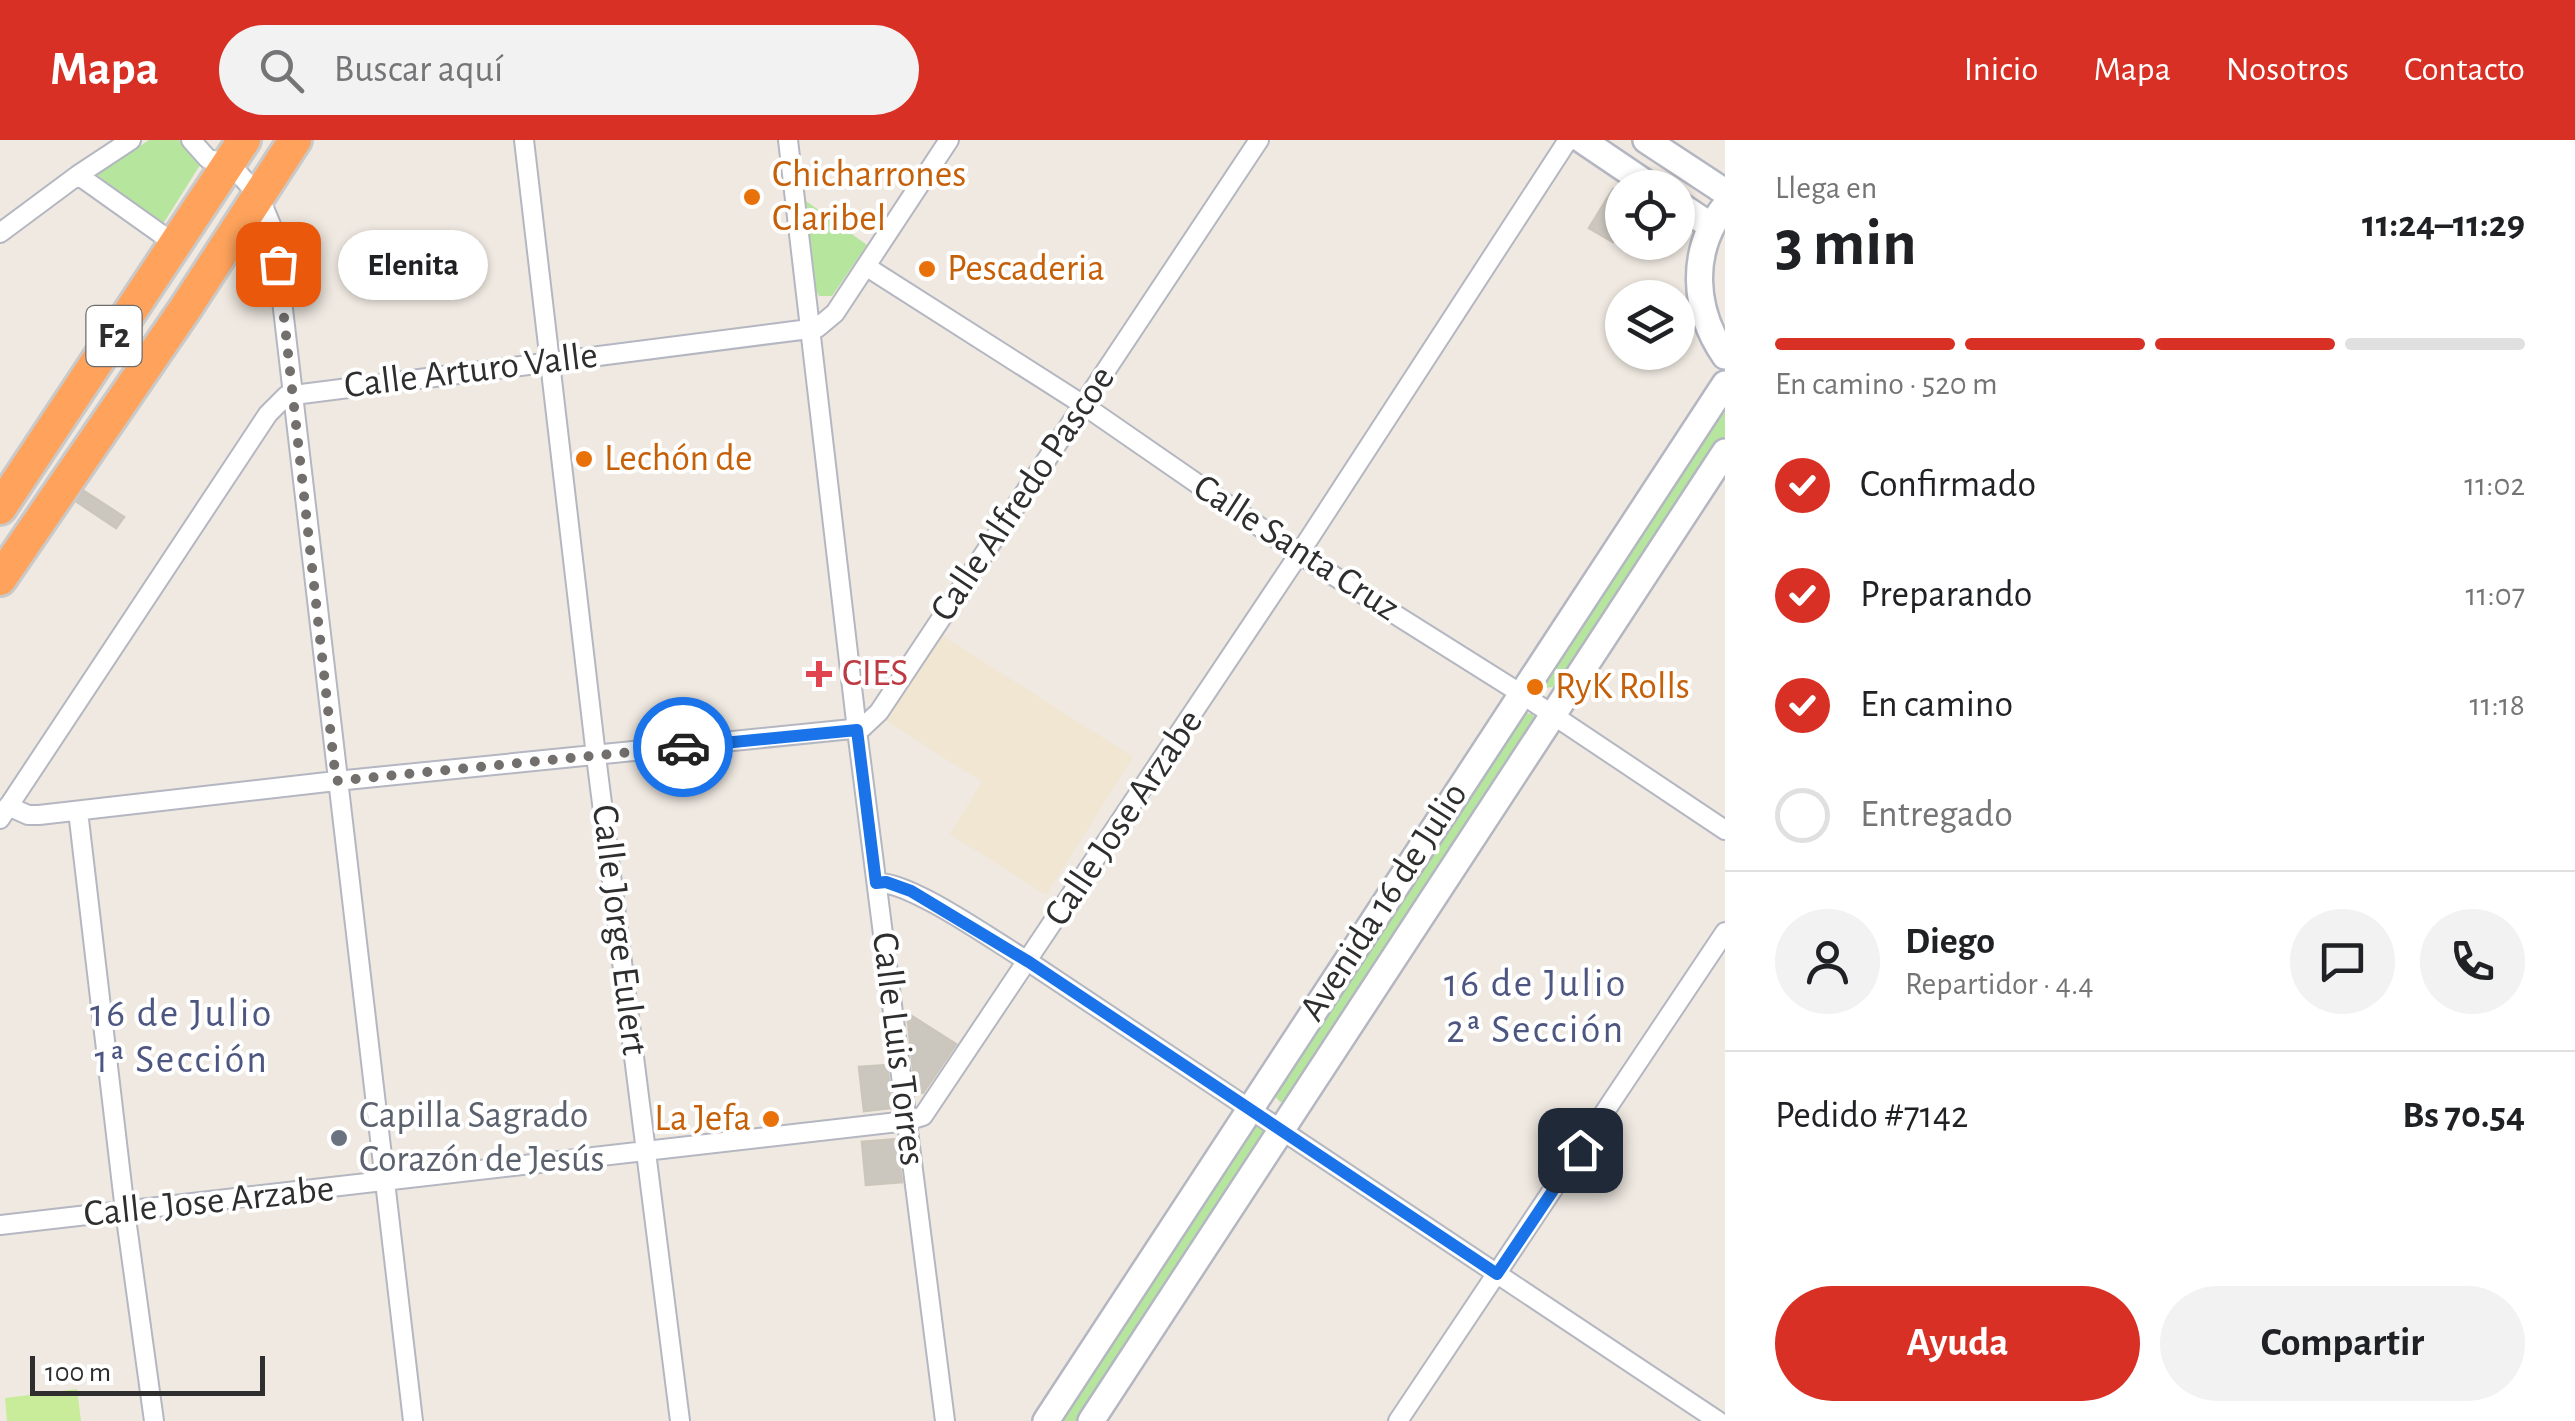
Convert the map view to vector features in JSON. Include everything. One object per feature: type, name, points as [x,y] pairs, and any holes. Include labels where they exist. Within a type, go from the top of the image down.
[{"type":"highway","name":"F2","points":[[0,580],[295,140]]},
{"type":"highway","name":"F2","points":[[0,508],[175,244],[232,148]]},
{"type":"street","points":[[0,234],[131,140]]},
{"type":"street","points":[[192,140],[208,160],[232,148],[274,232],[412,1421]]},
{"type":"street","name":"Calle Jorge Eulert","points":[[524,140],[680,1421]]},
{"type":"street","name":"Calle Luis Torres","points":[[788,140],[857,730],[945,1421]]},
{"type":"street","points":[[810,329],[835,313],[949,140]]},
{"type":"street","name":"Calle Alfredo Pascoe","points":[[857,730],[879,712],[1259,140]]},
{"type":"street","name":"Calle Jose Arzabe","points":[[0,1225],[907,1121],[930,1110],[1568,140]]},
{"type":"street","points":[[1582,140],[1626,170]]},
{"type":"street","points":[[1646,140],[1725,192]]},
{"type":"street","points":[[78,175],[175,244]]},
{"type":"street","points":[[1718,216],[1701,254],[1698,282],[1702,312],[1725,356]]},
{"type":"street","name":"Calle Santa Cruz","points":[[867,267],[1082,404],[1299,554],[1553,714],[1725,830]]},
{"type":"street","name":"Calle Arturo Valle","points":[[4,813],[268,414],[293,393],[810,329]]},
{"type":"street","name":"Avenida 16 de Julio","points":[[1046,1421],[1725,384]]},
{"type":"street","name":"Avenida 16 de Julio","points":[[1091,1421],[1725,452]]},
{"type":"street","points":[[4,813],[78,811],[336,781],[857,730]]},
{"type":"street","points":[[78,811],[154,1421]]},
{"type":"street","points":[[876,883],[886,882],[911,891],[1029,962],[1497,1274],[1718,1416]]},
{"type":"street","points":[[1398,1421],[1725,932]]},
{"type":"shaded area","points":[[937,632],[1133,757],[1046,895],[950,834],[982,782],[882,718]]},
{"type":"green space","points":[[149,140],[179,140],[200,165],[163,224],[97,175]]},
{"type":"green space","points":[[806,201],[867,245],[832,296],[819,296],[815,289]]},
{"type":"green space","points":[[1725,408],[1725,436],[1559,686],[1546,688],[1542,682]]},
{"type":"green space","points":[[1519,712],[1532,714],[1536,720],[1287,1102],[1280,1102],[1273,1094]]},
{"type":"green space","points":[[1247,1128],[1265,1128],[1268,1135],[1084,1421],[1052,1421]]},
{"type":"green space","points":[[77,1389],[81,1421],[7,1421],[5,1398]]},
{"type":"building","points":[[1605,202],[1605,237],[1589,228]]},
{"type":"building","points":[[84,491],[124,517],[116,528],[77,502]]},
{"type":"building","points":[[907,1013],[956,1044],[923,1093],[915,1089]]},
{"type":"building","points":[[887,1065],[892,1108],[864,1111],[859,1067]]},
{"type":"building","points":[[896,1139],[902,1182],[866,1185],[862,1142]]},
{"type":"way so far","points":[[278,264],[336,781],[683,747]]},
{"type":"place","name":"Chicharrones Claribel","points":[[752,197]]},
{"type":"place","name":"Elenita","points":[[278,264]]},
{"type":"place","name":"Pescaderia","points":[[927,269]]},
{"type":"place","name":"Lechón de","points":[[584,459]]},
{"type":"place","name":"CIES","points":[[819,674]]},
{"type":"place","name":"RyK Rolls","points":[[1535,687]]},
{"type":"place","name":"La Jefa","points":[[771,1119]]},
{"type":"place","name":"Capilla Sagrado Corazón de Jesús","points":[[339,1138]]},
{"type":"district","name":"16 de Julio 2ª Sección","points":[[1536,1007]]},
{"type":"district","name":"16 de Julio 1ª Sección","points":[[182,1037]]},
{"type":"route","points":[[683,747],[857,730],[876,883],[886,882],[911,891],[1029,962],[1497,1274],[1580,1150]]}]
